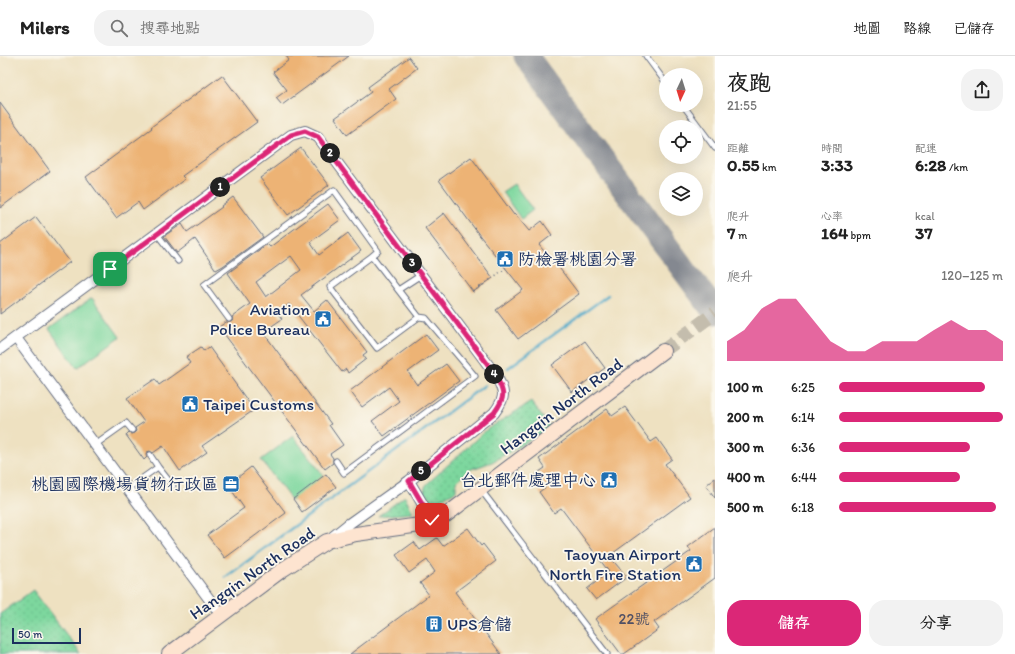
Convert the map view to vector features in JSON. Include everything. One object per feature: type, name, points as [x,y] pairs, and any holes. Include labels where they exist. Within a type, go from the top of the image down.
[{"type":"street","points":[[0,350],[291,135],[305,131],[318,137],[495,374],[503,389],[502,403],[494,413],[409,481],[350,522],[327,541]]},
{"type":"street","points":[[16,338],[221,615]]},
{"type":"street","name":"Hangqin North Road","points":[[169,654],[282,570],[327,541],[356,534],[420,525],[446,515],[663,351]]},
{"type":"street","points":[[409,481],[432,520]]},
{"type":"lane","points":[[646,56],[659,74]]},
{"type":"lane","points":[[688,112],[715,148]]},
{"type":"lane","points":[[229,319],[204,285],[334,190],[378,251],[330,287],[377,348],[419,316]]},
{"type":"lane","points":[[157,234],[178,261]]},
{"type":"lane","points":[[336,461],[344,473],[475,376],[426,318],[419,316],[372,256]]},
{"type":"lane","points":[[398,290],[421,275]]},
{"type":"lane","points":[[95,445],[126,422],[132,430]]},
{"type":"lane","points":[[150,455],[173,486]]},
{"type":"lane","points":[[127,489],[158,467]]},
{"type":"lane","points":[[480,490],[607,654]]},
{"type":"path","points":[[473,292],[506,268]]},
{"type":"green space","points":[[514,184],[533,210],[521,219],[502,192]]},
{"type":"green space","points":[[92,298],[120,337],[77,368],[49,329]]},
{"type":"green space","points":[[531,402],[551,428],[492,462],[469,470],[456,482],[456,491],[441,499],[430,501],[424,490],[426,485],[486,430]]},
{"type":"green space","points":[[293,436],[324,476],[292,501],[261,460]]},
{"type":"green space","points":[[405,496],[413,513],[378,516]]},
{"type":"green space","points":[[33,590],[81,654],[0,654],[0,614]]},
{"type":"building","points":[[286,56],[349,56],[282,105],[276,98],[287,90],[273,72],[289,60]]},
{"type":"building","points":[[409,57],[417,68],[389,89],[396,99],[347,135],[335,118],[371,92],[368,87]]},
{"type":"building","points":[[222,75],[257,122],[182,176],[185,179],[143,210],[138,202],[116,218],[86,177]]},
{"type":"building","points":[[0,103],[50,171],[0,208]]},
{"type":"building","points":[[301,148],[329,185],[288,215],[260,178]]},
{"type":"building","points":[[471,157],[514,215],[515,214],[529,231],[542,221],[552,235],[539,245],[556,266],[557,265],[579,294],[518,339],[496,310],[523,290],[480,236],[439,180]]},
{"type":"building","points":[[233,197],[263,237],[216,270],[195,239],[177,253],[164,236],[182,224],[187,232],[222,207],[221,206]]},
{"type":"building","points":[[328,204],[340,220],[310,242],[319,255],[348,233],[361,251],[301,295],[314,311],[327,300],[367,352],[363,355],[366,359],[348,373],[346,369],[342,372],[289,304],[278,313],[282,319],[263,332],[331,424],[329,425],[343,445],[330,454],[333,458],[333,463],[325,469],[219,327],[226,322],[231,322],[233,320],[232,317],[250,304],[228,273],[267,244],[270,247]],"holes":[[[291,256],[301,270],[266,297],[256,282]]]},
{"type":"building","points":[[444,213],[493,278],[473,292],[425,228]]},
{"type":"building","points":[[36,217],[70,262],[0,314],[0,244]]},
{"type":"building","points":[[426,334],[438,350],[408,372],[417,385],[446,364],[459,381],[384,436],[372,421],[399,401],[389,387],[362,407],[350,391]]},
{"type":"building","points":[[585,341],[605,368],[572,392],[552,365]]},
{"type":"building","name":"Taipei Customs","points":[[201,347],[204,351],[209,347],[254,410],[202,446],[207,452],[180,471],[163,446],[153,453],[150,451],[147,452],[147,457],[144,460],[126,435],[129,432],[131,434],[134,433],[136,431],[135,428],[144,422],[127,398],[155,379],[159,385],[190,363],[186,357]]},
{"type":"building","name":"台北郵件處理中心","points":[[625,407],[651,442],[657,438],[672,459],[665,464],[690,497],[609,556],[627,577],[596,600],[587,589],[609,572],[561,508],[554,513],[539,492],[546,487],[536,474],[545,468],[539,459],[607,409],[612,416]]},
{"type":"building","points":[[251,467],[286,513],[225,558],[207,535],[244,508],[228,485]]},
{"type":"building","points":[[326,474],[336,487],[302,512],[293,499]]},
{"type":"building","points":[[715,478],[715,498],[706,485]]},
{"type":"building","name":"Taoyuan Airport North Fire Station","points":[[715,527],[715,578],[654,622],[659,629],[624,654],[621,654],[595,619],[691,551],[688,547]]},
{"type":"building","name":"UPS倉儲","points":[[468,528],[481,546],[483,544],[496,561],[455,592],[501,654],[350,654],[429,595],[420,583],[435,572],[427,560],[409,573],[396,555],[414,542],[420,550],[437,538],[443,546]]},
{"type":"waterway","points":[[508,368],[608,295]]},
{"type":"waterway","points":[[226,577],[485,385]]},
{"type":"taxiway","points":[[526,56],[715,312]]},
{"type":"tunnel","points":[[663,351],[715,313]]},
{"type":"place","name":"防檢署桃園分署","points":[[505,259]]},
{"type":"place","name":"Aviation Police Bureau","points":[[323,319]]},
{"type":"place","name":"Taipei Customs","points":[[190,404]]},
{"type":"place","name":"台北郵件處理中心","points":[[609,480]]},
{"type":"place","name":"桃園國際機場貨物行政區","points":[[231,484]]},
{"type":"place","name":"Taoyuan Airport North Fire Station","points":[[694,564]]},
{"type":"place","name":"UPS倉儲","points":[[434,624]]},
{"type":"route","points":[[110,269],[291,135],[305,131],[318,137],[495,374],[503,389],[502,403],[494,413],[409,481],[432,520]]}]
